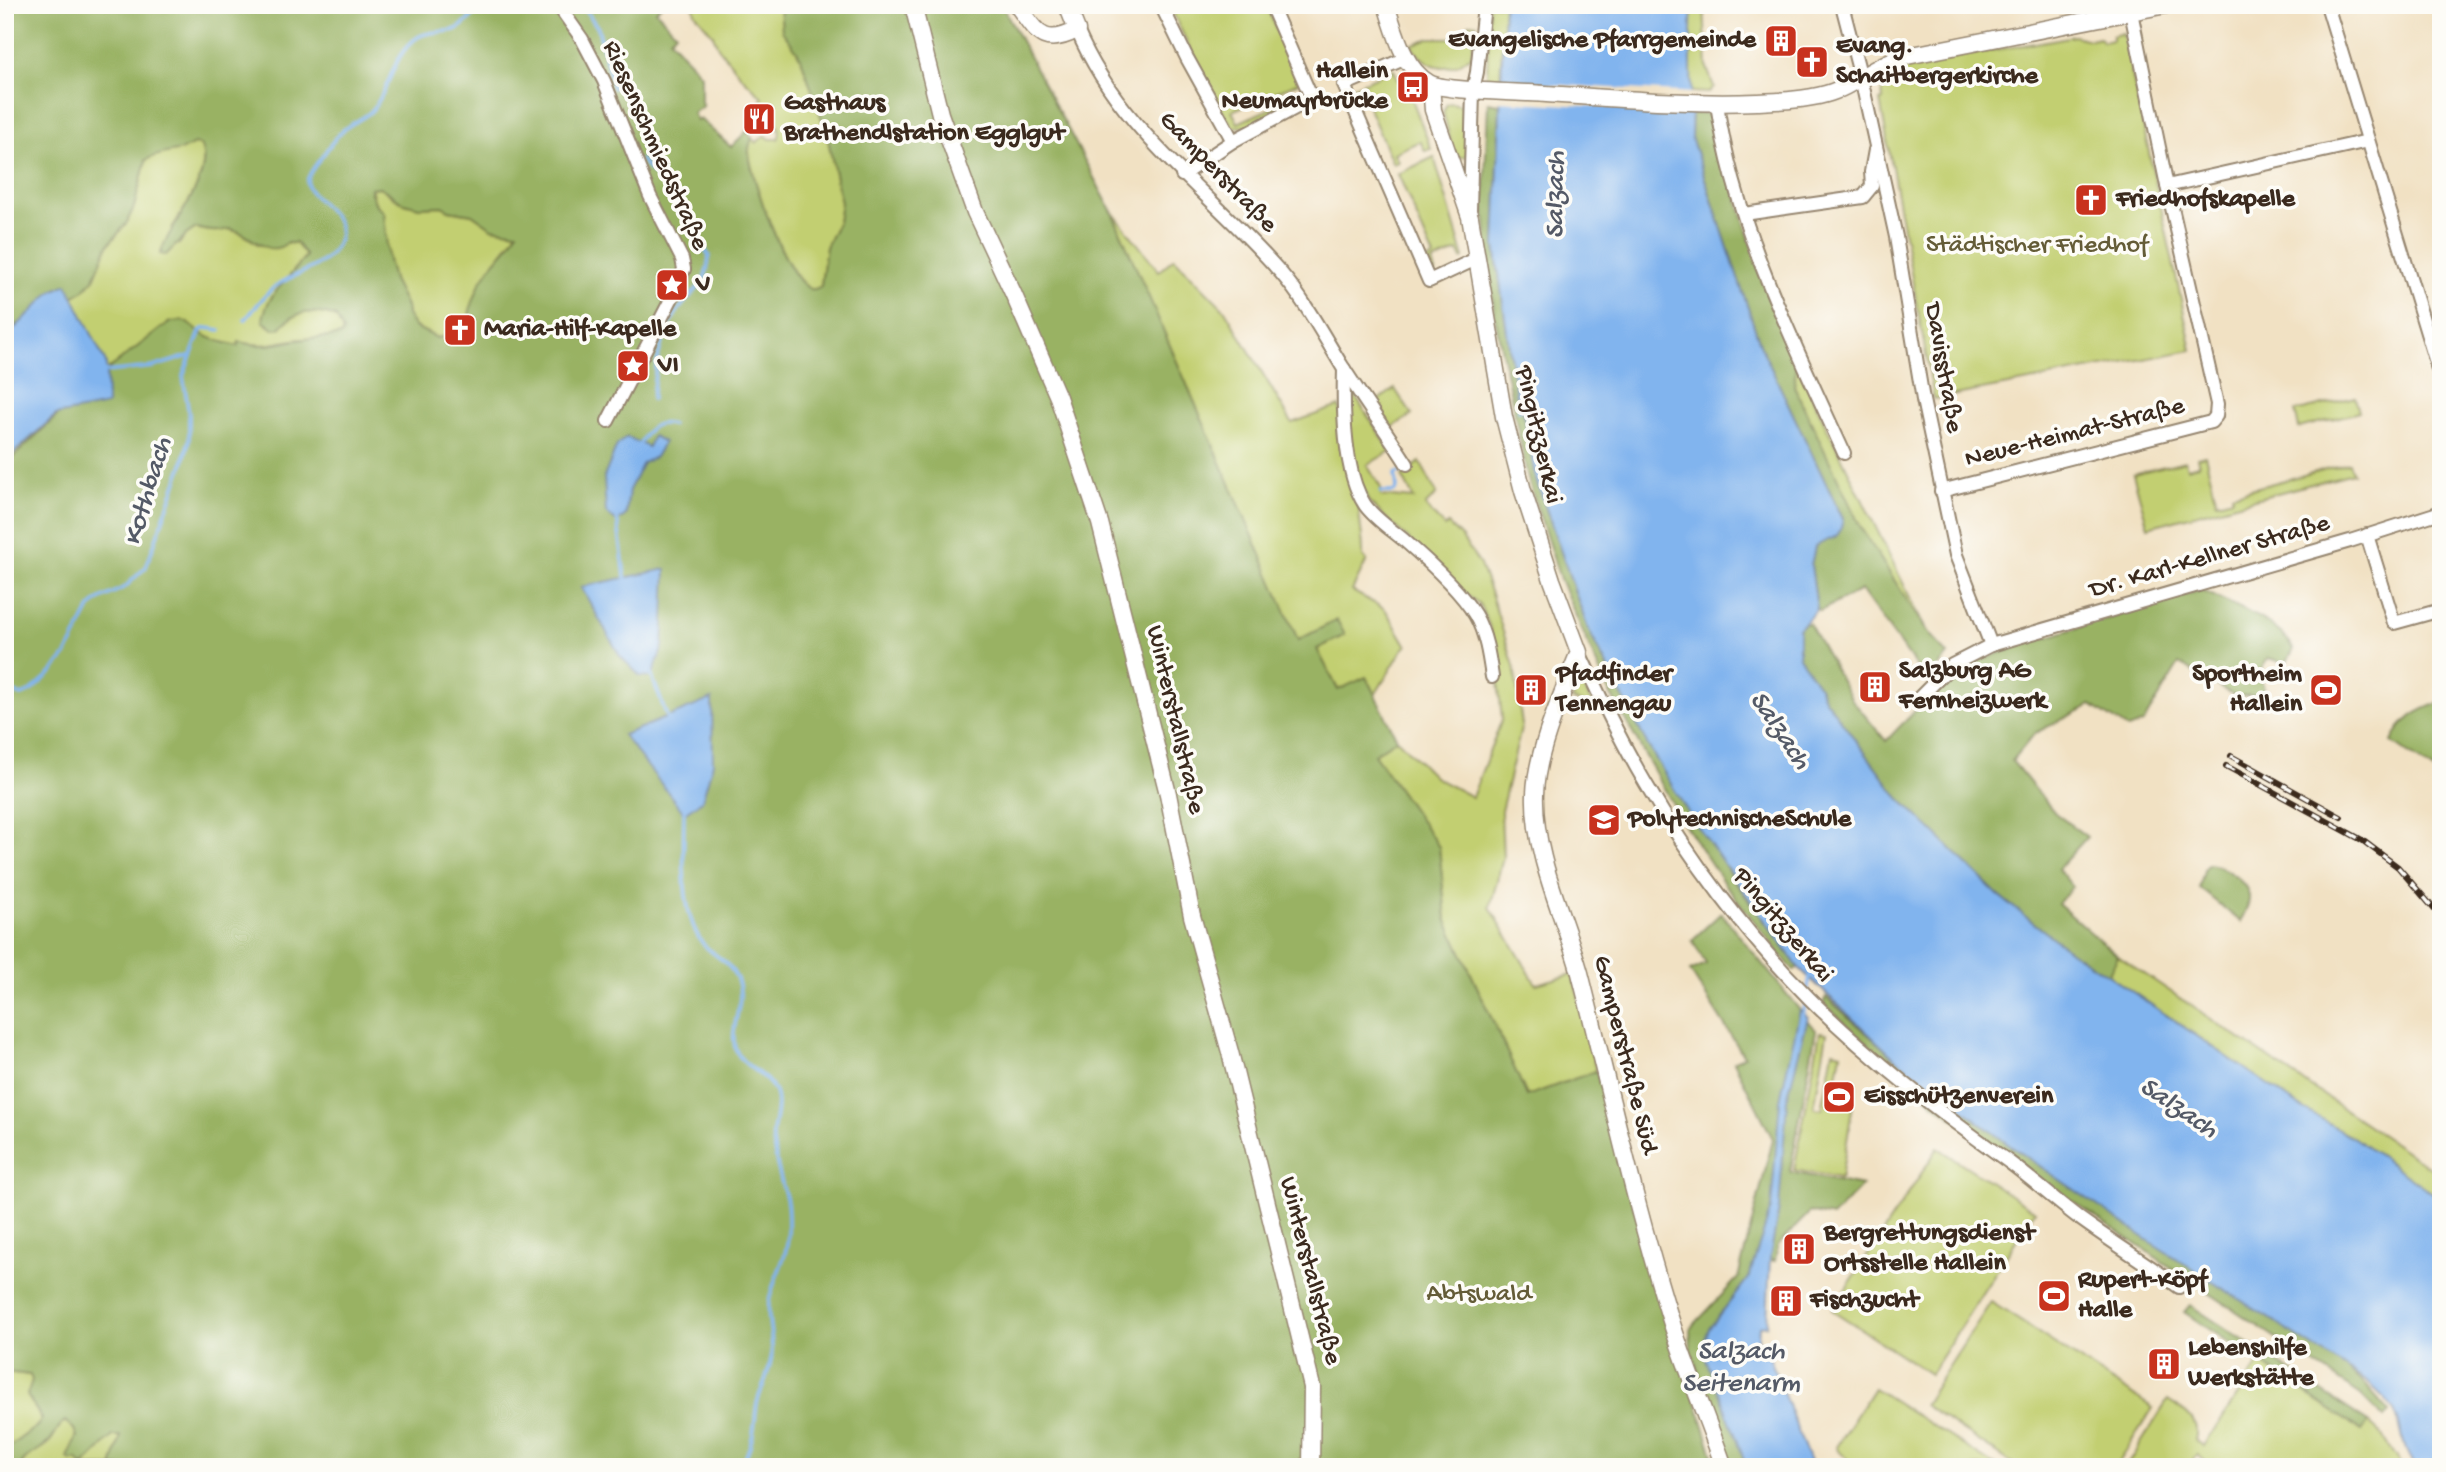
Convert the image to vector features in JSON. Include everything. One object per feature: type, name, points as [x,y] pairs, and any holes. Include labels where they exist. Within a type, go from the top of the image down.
[{"type":"street","name":"Riesenschmiedstraße","points":[[558,5],[582,39],[604,81],[641,175],[684,264],[681,279],[608,421]]},
{"type":"street","name":"Winterstallstraße","points":[[913,5],[940,114],[975,212],[1058,397],[1100,523],[1168,794],[1192,916],[1230,1052],[1312,1387],[1311,1467]]},
{"type":"street","points":[[1017,5],[1036,30],[1052,40],[1077,30]]},
{"type":"street","name":"Gamperstraße","points":[[1067,5],[1087,55],[1106,86],[1156,149],[1282,274],[1306,306],[1343,368],[1407,464]]},
{"type":"street","points":[[1161,5],[1233,141]]},
{"type":"street","points":[[1182,175],[1233,141],[1312,99],[1271,5]]},
{"type":"street","points":[[1386,5],[1406,58],[1419,76],[1431,85],[1473,90],[1710,103],[1775,101],[1824,95],[1846,87],[1884,64],[1902,57],[2166,5]]},
{"type":"street","points":[[1470,218],[1473,90],[1484,5]]},
{"type":"street","name":"Davisstraße","points":[[1842,5],[1861,78],[1900,258],[1941,491],[1956,555],[1991,645]]},
{"type":"street","points":[[2327,5],[2441,379]]},
{"type":"street","points":[[2131,12],[2167,186],[2368,141]]},
{"type":"street","points":[[1406,58],[1344,85],[1429,281],[1476,259]]},
{"type":"street","name":"Pingitzzerkai","points":[[1431,85],[1433,110],[1470,218],[1504,417],[1523,491],[1552,580],[1579,652],[1622,741],[1675,829],[1720,892],[1776,962],[1857,1044],[1924,1100],[2077,1216],[2179,1287]]},
{"type":"street","points":[[1710,103],[1744,214],[1794,342],[1844,453]]},
{"type":"street","points":[[1744,214],[1863,197],[1872,186],[1872,157],[1876,147]]},
{"type":"street","name":"Neue-Heimat-Straße","points":[[1941,491],[2211,422],[2217,416],[2217,404],[2167,186]]},
{"type":"street","name":"Gamperstraße","points":[[1343,368],[1345,436],[1363,501],[1370,511],[1416,551],[1471,609],[1486,643],[1492,677]]},
{"type":"street","name":"Dr. Karl-Kellner Straße","points":[[1991,645],[2441,512]]},
{"type":"street","points":[[2367,535],[2394,624],[2441,610]]},
{"type":"street","points":[[1918,699],[1952,665],[1991,645]]},
{"type":"street","name":"Gamperstraße Süd","points":[[1579,652],[1562,695],[1538,772],[1535,807],[1541,848],[1579,972],[1629,1173],[1673,1329],[1724,1467]]},
{"type":"green space","name":"Abtswald","points":[[5,5],[662,5],[656,11],[676,33],[670,39],[701,75],[703,106],[693,113],[697,121],[700,119],[731,147],[747,131],[752,138],[749,149],[751,166],[772,228],[791,268],[802,282],[811,289],[816,289],[821,286],[826,247],[838,222],[841,203],[827,134],[803,64],[782,31],[780,5],[1002,5],[1111,210],[1298,640],[1337,620],[1345,635],[1317,649],[1338,690],[1366,677],[1397,739],[1374,754],[1439,847],[1446,919],[1527,1096],[1596,1071],[1623,1173],[1717,1467],[112,1467],[121,1436],[113,1436],[83,1466],[76,1459],[71,1461],[68,1458],[77,1436],[65,1421],[51,1440],[26,1458],[20,1467],[5,1467],[5,1450],[37,1426],[42,1419],[27,1395],[32,1380],[30,1375],[5,1372],[5,465],[96,379],[168,323],[185,322],[208,337],[238,346],[239,342],[269,345],[331,337],[342,335],[343,331],[336,317],[320,313],[299,314],[280,328],[274,329],[263,321],[274,294],[306,256],[296,243],[265,247],[238,231],[196,228],[166,255],[160,254],[190,200],[202,171],[204,157],[200,145],[194,144],[146,160],[134,207],[126,224],[108,245],[94,279],[84,290],[5,330]],"holes":[[[380,187],[404,203],[419,207],[442,206],[472,214],[492,228],[517,232],[480,283],[470,310],[468,328],[463,333],[437,338],[415,327],[407,315],[388,260],[384,213],[375,203],[371,188]]]},
{"type":"green space","points":[[693,5],[780,5],[783,31],[803,64],[827,134],[841,203],[838,222],[826,247],[821,286],[816,289],[811,289],[802,282],[791,268],[772,228],[751,166],[749,149],[752,138],[756,143],[765,135],[770,139],[778,139],[778,124],[760,101],[763,98],[718,47],[713,35],[695,13]]},
{"type":"green space","points":[[1169,5],[1266,5],[1299,82],[1232,111],[1238,123],[1300,95],[1298,99],[1244,127],[1233,127],[1212,95]]},
{"type":"green space","points":[[1489,5],[1504,5],[1500,82],[1487,77]]},
{"type":"green space","points":[[1692,5],[1704,5],[1707,68],[1714,87],[1709,93],[1691,92],[1689,57]]},
{"type":"green space","points":[[1469,23],[1477,24],[1471,57],[1456,65],[1436,66],[1419,55],[1411,45],[1429,38],[1468,38]]},
{"type":"green space","name":"Städtischer Friedhof","points":[[2123,33],[2192,350],[1934,399],[1880,101],[1883,100],[1881,79],[1895,68],[2074,36],[2090,40],[2100,38],[2102,42],[2112,40],[2112,36]]},
{"type":"green space","points":[[1394,69],[1398,80],[1404,78],[1431,149],[1425,151],[1420,141],[1394,153],[1398,162],[1393,164],[1361,90],[1352,93],[1350,88]]},
{"type":"green space","points":[[1488,102],[1500,104],[1495,246],[1516,397],[1521,397],[1535,477],[1588,629],[1614,682],[1733,879],[1798,967],[1794,971],[1726,886],[1683,822],[1606,686],[1560,579],[1528,479],[1494,313],[1484,203]]},
{"type":"green space","points":[[1447,104],[1464,106],[1467,110],[1467,156],[1459,158],[1453,151],[1443,112]]},
{"type":"green space","points":[[1692,113],[1713,115],[1762,281],[1796,364],[1794,386],[1862,530],[1926,630],[1948,655],[1927,681],[1861,590],[1820,611],[1817,609],[1811,565],[1815,547],[1843,519],[1761,347],[1691,137]]},
{"type":"green space","points":[[194,144],[200,145],[203,165],[196,188],[172,228],[179,244],[196,228],[217,231],[229,229],[243,234],[259,245],[296,243],[306,255],[269,302],[267,325],[274,329],[280,328],[295,314],[313,311],[334,317],[342,328],[342,335],[265,345],[239,342],[238,346],[208,337],[181,320],[65,411],[5,465],[5,330],[42,315],[126,224],[134,207],[146,159]]},
{"type":"green space","points":[[1434,157],[1464,258],[1462,259],[1458,251],[1432,262],[1435,272],[1430,274],[1426,261],[1434,257],[1398,174]]},
{"type":"green space","points":[[380,187],[394,198],[419,207],[442,206],[472,214],[493,228],[517,232],[479,286],[468,328],[463,333],[437,338],[415,327],[407,315],[388,260],[384,213],[375,203],[371,188]]},
{"type":"green space","points":[[1111,210],[1159,271],[1174,258],[1225,310],[1292,423],[1339,406],[1359,501],[1363,557],[1367,560],[1352,591],[1385,609],[1407,646],[1375,695],[1366,677],[1339,691],[1317,649],[1344,635],[1298,641]]},
{"type":"green space","points":[[1796,364],[1926,630],[1862,530],[1794,386]]},
{"type":"green space","points":[[1395,389],[1412,415],[1391,428],[1375,402]]},
{"type":"green space","points":[[1350,394],[1354,395],[1391,451],[1367,465],[1381,488],[1381,496],[1414,499],[1402,476],[1420,462],[1437,494],[1425,506],[1445,527],[1448,524],[1462,538],[1480,565],[1514,666],[1522,725],[1501,811],[1503,858],[1490,907],[1536,984],[1573,974],[1596,1071],[1527,1096],[1446,919],[1439,847],[1374,754],[1397,739],[1434,777],[1472,797],[1502,719],[1495,653],[1489,625],[1479,604],[1368,501],[1356,469],[1349,433]]},
{"type":"green space","points":[[2355,397],[2359,412],[2299,428],[2295,412]]},
{"type":"green space","points":[[2205,455],[2217,502],[2233,498],[2232,494],[2349,463],[2353,473],[2148,527],[2133,474],[2185,461],[2187,468],[2199,465],[2197,457]]},
{"type":"green space","points":[[2201,590],[2265,622],[2287,639],[2294,649],[2286,663],[2268,658],[2259,673],[2264,688],[2258,695],[2236,696],[2179,664],[2143,723],[2128,729],[2091,705],[2035,733],[2012,761],[2055,813],[2087,837],[2058,869],[2072,886],[2058,904],[2118,956],[2108,975],[2071,952],[1998,895],[1899,798],[1824,698],[1799,657],[1799,629],[1809,623],[1852,700],[1886,741],[1926,699],[1973,663],[2021,645]]},
{"type":"green space","points":[[1582,683],[1593,706],[1572,700]]},
{"type":"green space","points":[[2441,702],[2441,776],[2392,742],[2400,727],[2411,716]]},
{"type":"green space","points":[[2209,864],[2228,872],[2246,887],[2249,900],[2241,922],[2199,888],[2205,867]]},
{"type":"green space","points":[[1721,913],[1816,1030],[1790,1172],[1862,1186],[1832,1217],[1810,1212],[1778,1245],[1775,1261],[1756,1258],[1749,1277],[1709,1329],[1746,1467],[1731,1467],[1691,1351],[1690,1329],[1738,1278],[1773,1139],[1734,1062],[1744,1056],[1690,971],[1706,964],[1692,940]]},
{"type":"green space","points":[[2118,956],[2441,1175],[2441,1199],[2108,975]]},
{"type":"green space","points":[[1826,997],[1891,1055],[2341,1364],[2364,1383],[2389,1412],[2384,1418],[2361,1395],[2005,1156],[1932,1102],[1823,1003]]},
{"type":"green space","name":"Eisschützenverein","points":[[1820,1032],[1827,1033],[1814,1108],[1822,1109],[1833,1051],[1841,1053],[1836,1082],[1856,1085],[1841,1178],[1794,1170]]},
{"type":"green space","points":[[1938,1148],[2035,1211],[1930,1374],[1832,1310]]},
{"type":"green space","points":[[1991,1302],[2153,1408],[2115,1467],[2018,1467],[1924,1405]]},
{"type":"green space","points":[[2190,1305],[2368,1422],[2362,1431],[2184,1312]]},
{"type":"green space","points":[[2260,1362],[2361,1430],[2368,1422],[2379,1432],[2402,1467],[2211,1467],[2198,1455],[2187,1467],[2126,1467],[2168,1400],[2190,1416],[2196,1426],[2195,1440],[2204,1446]]},
{"type":"green space","points":[[5,1372],[30,1375],[33,1380],[27,1395],[42,1419],[37,1426],[5,1450]]},
{"type":"green space","points":[[1874,1388],[1997,1467],[1861,1467],[1836,1447]]},
{"type":"green space","points":[[65,1421],[77,1436],[68,1455],[100,1447],[113,1436],[121,1436],[112,1467],[20,1467],[26,1458],[51,1440]]},
{"type":"water","name":"Salzach","points":[[1504,5],[1692,5],[1691,137],[1761,347],[1843,519],[1837,536],[1815,547],[1811,565],[1817,609],[1799,629],[1799,657],[1824,698],[1899,798],[1998,895],[2071,952],[2302,1108],[2354,1138],[2441,1199],[2441,1467],[2416,1467],[2405,1447],[2393,1410],[2383,1396],[2366,1381],[2149,1241],[2009,1145],[1891,1055],[1798,967],[1692,819],[1647,744],[1588,629],[1535,477],[1521,397],[1516,397],[1495,246]]},
{"type":"water","points":[[67,284],[106,363],[107,405],[56,415],[5,461],[5,333],[12,331],[52,291]]},
{"type":"water","points":[[653,436],[664,442],[655,457],[643,463],[629,490],[626,515],[617,522],[606,513],[604,477],[617,445],[627,437],[648,447]]},
{"type":"water","points":[[666,569],[663,646],[652,677],[640,676],[620,656],[581,587]]},
{"type":"water","points":[[712,699],[713,763],[702,801],[684,813],[623,735]]},
{"type":"water","name":"Salzach Seitenarm","points":[[1800,1010],[1808,1017],[1787,1100],[1779,1209],[1770,1257],[1767,1325],[1759,1326],[1758,1342],[1764,1343],[1812,1467],[1746,1467],[1706,1360],[1704,1342],[1709,1329],[1749,1277],[1771,1208],[1780,1100]]},
{"type":"pier","points":[[1497,81],[1695,93],[1695,112],[1496,101]]},
{"type":"waterway","name":"Kothbach","points":[[245,320],[272,289],[319,264],[337,244],[339,224],[309,189],[307,182],[311,171],[331,144],[343,130],[373,109],[403,52],[410,44],[427,33],[458,28],[481,5]]},
{"type":"waterway","points":[[582,5],[598,28],[613,88]]},
{"type":"waterway","points":[[641,160],[668,188],[709,256],[702,283],[675,315],[661,345],[652,399]]},
{"type":"waterway","name":"Kothbach","points":[[5,690],[22,695],[31,691],[66,655],[90,608],[97,601],[125,587],[146,567],[189,440],[189,414],[183,376],[201,330],[220,330]]},
{"type":"waterway","name":"Kothbach","points":[[104,372],[153,367],[189,356]]},
{"type":"waterway","points":[[1519,410],[1525,400]]},
{"type":"waterway","points":[[638,447],[651,428],[660,424],[672,425]]},
{"type":"waterway","points":[[1381,492],[1394,492],[1397,488],[1395,474],[1404,470]]},
{"type":"waterway","points":[[617,517],[626,583]]},
{"type":"waterway","points":[[651,674],[668,719]]},
{"type":"waterway","points":[[684,811],[684,878],[689,912],[701,941],[729,966],[737,979],[740,996],[734,1030],[735,1047],[742,1060],[770,1084],[776,1096],[773,1142],[788,1207],[788,1240],[769,1302],[771,1362],[757,1403],[751,1442],[741,1467]]},
{"type":"waterway","name":"Salzach Seitenarm","points":[[1807,993],[1810,976]]},
{"type":"waterway","name":"Salzach Seitenarm","points":[[1803,1017],[1806,1000]]},
{"type":"railway","points":[[2231,756],[2341,817]]},
{"type":"railway","points":[[2226,766],[2362,840],[2398,867],[2441,917]]},
{"type":"place","name":"Evangelische Pfarrgemeinde","points":[[1781,41]]},
{"type":"place","name":"Evang. Schaitbergerkirche","points":[[1812,62]]},
{"type":"place","name":"Hallein Neumayrbrücke","points":[[1413,87]]},
{"type":"place","name":"Gasthaus Brathendlstation Egglgut","points":[[759,119]]},
{"type":"place","name":"Friedhofskapelle","points":[[2091,200]]},
{"type":"place","name":"V","points":[[672,285]]},
{"type":"place","name":"Maria-Hilf-Kapelle","points":[[460,330]]},
{"type":"place","name":"VI","points":[[633,366]]},
{"type":"place","name":"Salzburg AG Fernheizwerk","points":[[1875,687]]},
{"type":"place","name":"Pfadfinder Tennengau","points":[[1531,690]]},
{"type":"place","name":"Sportheim Hallein","points":[[2326,690]]},
{"type":"place","name":"PolytechnischeSchule","points":[[1604,820]]},
{"type":"place","name":"Eisschützenverein","points":[[1839,1097]]},
{"type":"place","name":"Bergrettungsdienst Ortsstelle Hallein","points":[[1799,1249]]},
{"type":"place","name":"Rupert-Köpf Halle","points":[[2054,1296]]},
{"type":"place","name":"Fischzucht","points":[[1786,1301]]},
{"type":"place","name":"Lebenshilfe Werkstätte","points":[[2164,1364]]}]
